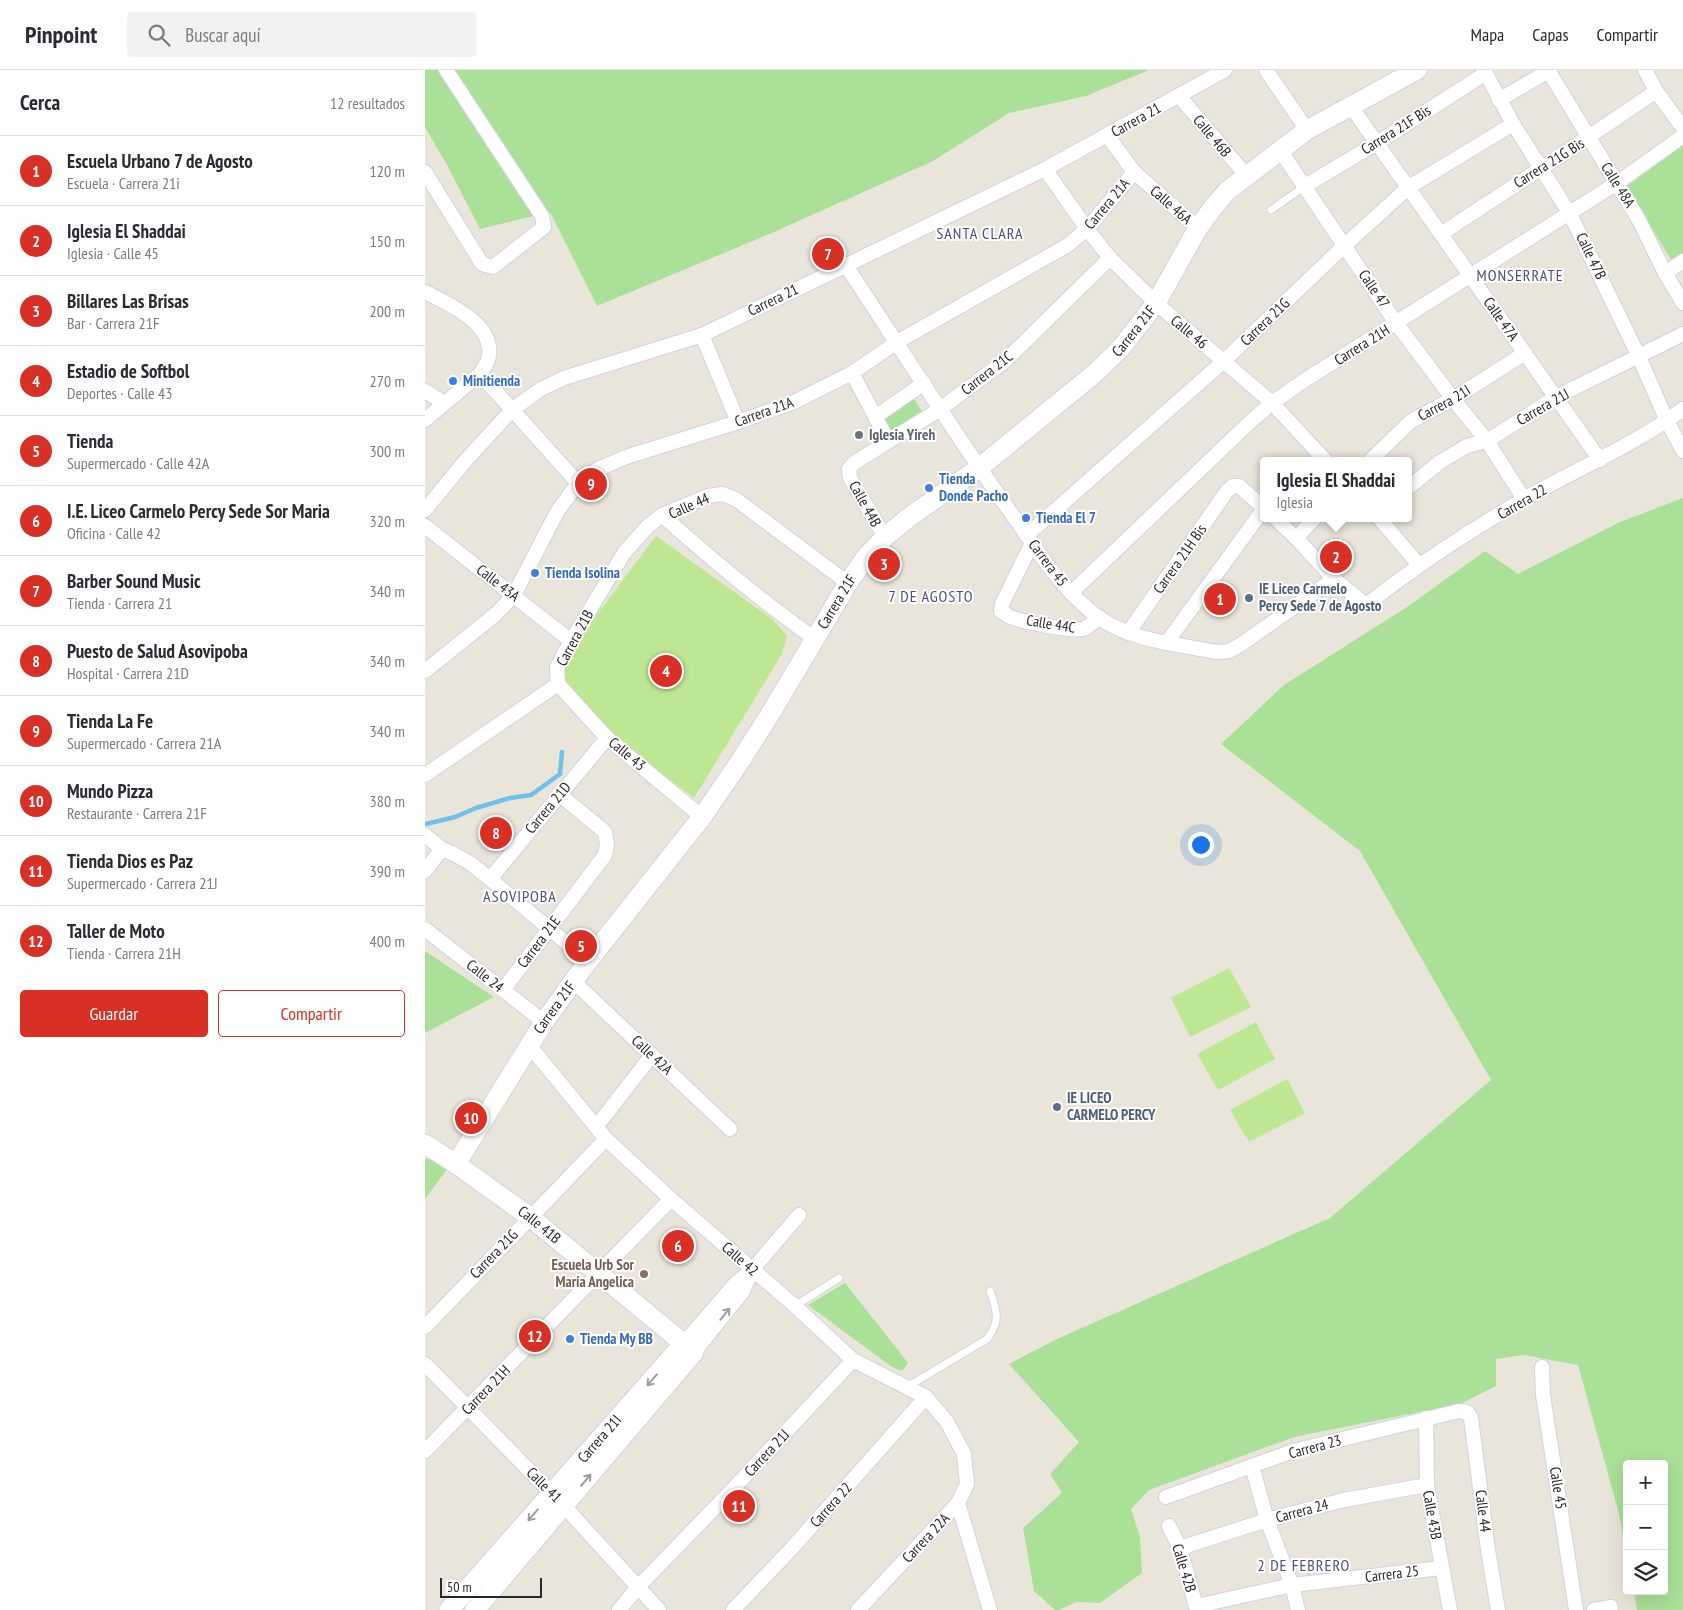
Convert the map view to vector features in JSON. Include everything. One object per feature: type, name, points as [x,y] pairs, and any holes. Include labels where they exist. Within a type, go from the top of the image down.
[{"type":"street","points":[[425,172],[482,264],[493,267],[544,227],[542,216],[446,70]]},
{"type":"street","name":"Carrera 21","points":[[425,510],[466,460],[513,410],[541,389],[564,378],[702,335],[845,264],[1045,169],[1225,70]]},
{"type":"street","points":[[1266,70],[1307,130]]},
{"type":"street","name":"Carrera 21F","points":[[456,1164],[544,1022],[588,961],[701,817],[772,711],[848,583],[866,557],[885,537],[908,518],[979,468],[1094,374],[1121,348],[1156,303],[1198,228],[1227,191],[1307,130],[1417,70]]},
{"type":"street","points":[[1499,100],[1549,70]]},
{"type":"street","name":"Calle 48A","points":[[1549,70],[1639,220],[1665,273],[1683,303]]},
{"type":"street","points":[[1645,70],[1656,91],[1681,121]]},
{"type":"street","name":"Calle 47B","points":[[1485,71],[1513,124],[1570,214],[1639,357],[1667,421],[1683,451]]},
{"type":"street","name":"Carrera 21F Bis","points":[[1305,186],[1377,143],[1485,71]]},
{"type":"street","name":"Carrera 21G Bis","points":[[1441,234],[1589,138],[1656,91]]},
{"type":"street","name":"Calle 46B","points":[[1179,96],[1246,175]]},
{"type":"street","name":"Calle 47A","points":[[1350,105],[1600,460]]},
{"type":"street","name":"Carrera 21G","points":[[1029,539],[1224,361],[1345,245],[1409,187],[1513,124]]},
{"type":"street","name":"Calle 46A","points":[[1107,136],[1133,172],[1198,228]]},
{"type":"street","name":"Carrera 21H","points":[[1071,593],[1190,478],[1272,403],[1305,380],[1570,214],[1683,136]]},
{"type":"street","name":"Calle 47","points":[[1280,150],[1397,323],[1453,399],[1487,441],[1524,499]]},
{"type":"street","name":"Calle 46","points":[[1045,169],[1110,258],[1156,303],[1272,403],[1322,457]]},
{"type":"street","name":"Carrera 21A","points":[[425,670],[496,614],[514,595],[557,512],[578,482],[596,470],[626,457],[792,403],[852,372],[897,342],[1068,245],[1087,229],[1133,172]]},
{"type":"street","name":"Carrera 21C","points":[[849,469],[854,463],[940,409],[1005,361],[1110,258]]},
{"type":"street","points":[[1665,273],[1683,261]]},
{"type":"street","name":"Carrera 45","points":[[845,264],[979,468],[1051,570],[1071,593],[1099,617],[1128,632],[1217,652],[1229,650],[1240,645],[1334,579]]},
{"type":"street","points":[[425,292],[455,307],[476,322],[486,336],[489,350],[487,361],[480,374],[425,420]]},
{"type":"street","name":"Carrera 21J","points":[[1412,485],[1440,462],[1467,446],[1487,441],[1556,397],[1683,334]]},
{"type":"street","points":[[702,335],[738,422]]},
{"type":"street","name":"Carrera 21I","points":[[1374,457],[1411,421],[1453,399],[1525,353]]},
{"type":"street","points":[[852,372],[888,441]]},
{"type":"street","points":[[480,374],[578,482]]},
{"type":"street","points":[[875,417],[924,383]]},
{"type":"street","points":[[425,391],[445,403]]},
{"type":"street","name":"Carrera 22","points":[[1334,579],[1366,606],[1419,565],[1524,499],[1600,460],[1667,421],[1683,409]]},
{"type":"street","name":"Calle 44B","points":[[849,469],[850,478],[885,537]]},
{"type":"street","name":"Carrera 21H Bis","points":[[1128,632],[1227,491],[1233,486],[1239,486],[1260,505]]},
{"type":"street","name":"Calle 44","points":[[815,639],[775,611],[722,569],[662,516],[708,496],[723,494],[737,500],[848,583]]},
{"type":"street","points":[[1167,642],[1260,512]]},
{"type":"street","name":"Carrera 21B","points":[[425,775],[558,684],[557,666],[624,552],[648,526],[662,516]]},
{"type":"street","points":[[1279,522],[1297,538],[1334,579]]},
{"type":"street","points":[[1297,538],[1311,522]]},
{"type":"street","points":[[1382,522],[1419,565]]},
{"type":"street","name":"Calle 43A","points":[[425,526],[571,641]]},
{"type":"street","name":"Calle 44C","points":[[1029,539],[1002,604],[1001,611],[1009,617],[1075,630],[1090,626],[1099,617]]},
{"type":"street","name":"Calle 43","points":[[558,684],[607,738],[701,817]]},
{"type":"street","name":"Carrera 21D","points":[[490,879],[607,738]]},
{"type":"street","name":"Carrera 21E","points":[[503,990],[605,855],[607,845],[605,832],[559,794]]},
{"type":"street","points":[[425,835],[442,849],[470,863],[588,961]]},
{"type":"street","points":[[425,871],[442,849]]},
{"type":"street","name":"Calle 24","points":[[425,929],[544,1022]]},
{"type":"street","name":"Calle 42A","points":[[574,982],[730,1129]]},
{"type":"street","name":"Calle 42","points":[[529,1045],[606,1139],[671,1199],[795,1306],[853,1360],[926,1397],[947,1422],[964,1454]]},
{"type":"street","points":[[596,1127],[652,1056]]},
{"type":"street","name":"Carrera 21G","points":[[425,1327],[606,1139]]},
{"type":"street","name":"Calle 41B","points":[[425,1144],[530,1217],[689,1347]]},
{"type":"street","name":"Carrera 21H","points":[[425,1451],[671,1199]]},
{"type":"street","name":"Carrera 21I","points":[[475,1610],[558,1500],[689,1347],[743,1291],[752,1270],[799,1215]]},
{"type":"street","name":"Carrera 21J","points":[[619,1610],[638,1587],[732,1490],[853,1360]]},
{"type":"street","name":"Calle 41","points":[[425,1364],[558,1500],[659,1610]]},
{"type":"street","name":"Calle 45","points":[[1542,1367],[1543,1395],[1577,1610]]},
{"type":"street","name":"Carrera 22","points":[[733,1610],[793,1547],[926,1397]]},
{"type":"street","name":"Carrera 23","points":[[1166,1497],[1293,1451],[1426,1418],[1459,1411],[1467,1412]]},
{"type":"street","name":"Calle 44","points":[[1467,1412],[1471,1418],[1488,1550],[1498,1610]]},
{"type":"street","name":"Calle 43B","points":[[1426,1418],[1427,1485],[1450,1610]]},
{"type":"street","name":"Carrera 22A","points":[[858,1610],[958,1503],[967,1484],[964,1454]]},
{"type":"street","points":[[1252,1466],[1267,1520],[1292,1585],[1298,1610]]},
{"type":"street","name":"Carrera 24","points":[[1180,1548],[1267,1520],[1344,1500],[1427,1485]]},
{"type":"street","name":"Carrera 21I","points":[[449,1610],[558,1500]]},
{"type":"street","points":[[958,1503],[990,1610]]},
{"type":"street","name":"Calle 42B","points":[[1169,1526],[1180,1548],[1196,1608]]},
{"type":"street","name":"Carrera 25","points":[[1196,1608],[1292,1585],[1441,1568]]},
{"type":"street","points":[[1594,1610],[1611,1607]]},
{"type":"lane","points":[[1271,210],[1305,186]]},
{"type":"lane","points":[[795,1306],[839,1278]]},
{"type":"lane","points":[[907,1387],[987,1339],[994,1330],[997,1317],[997,1311],[989,1291]]},
{"type":"green space","points":[[425,70],[1149,70],[1086,96],[1009,113],[933,161],[767,235],[597,306],[550,212],[480,229],[425,127]]},
{"type":"green space","points":[[1683,145],[1683,264],[1677,269],[1626,187]]},
{"type":"green space","points":[[913,397],[923,413],[886,435],[877,420]]},
{"type":"green space","points":[[1683,498],[1683,1610],[1637,1610],[1635,1595],[1668,1595],[1668,1460],[1623,1460],[1623,1535],[1618,1510],[1578,1365],[1524,1355],[1496,1359],[1496,1386],[1460,1404],[1294,1437],[1149,1490],[1131,1509],[1140,1537],[1142,1573],[1100,1603],[1076,1602],[1055,1610],[1034,1591],[1023,1528],[1062,1493],[1050,1474],[1079,1442],[1009,1364],[1057,1339],[1330,1218],[1491,1080],[1360,851],[1221,744],[1284,685],[1407,607],[1485,551],[1518,574],[1620,522]]},
{"type":"green space","points":[[656,536],[772,619],[787,636],[782,654],[694,798],[606,732],[558,680],[561,662]]},
{"type":"green space","points":[[425,951],[494,997],[425,1033]]},
{"type":"green space","points":[[1229,968],[1251,1007],[1190,1037],[1171,998]]},
{"type":"green space","points":[[1256,1022],[1275,1059],[1218,1090],[1197,1054]]},
{"type":"green space","points":[[1287,1079],[1305,1113],[1249,1142],[1230,1110]]},
{"type":"green space","points":[[425,1158],[448,1168],[425,1199]]},
{"type":"green space","points":[[845,1283],[908,1363],[902,1371],[892,1367],[808,1305]]},
{"type":"waterway","points":[[426,824],[455,817],[476,808],[510,798],[531,795],[560,774],[562,752]]},
{"type":"place","name":"Barber Sound Music","points":[[828,254]]},
{"type":"place","name":"Minitienda","points":[[453,381]]},
{"type":"place","name":"Iglesia Yireh","points":[[859,435]]},
{"type":"place","name":"Tienda La Fe","points":[[591,484]]},
{"type":"place","name":"Tienda Donde Pacho","points":[[929,488]]},
{"type":"place","name":"Tienda El 7","points":[[1026,518]]},
{"type":"place","name":"Iglesia El Shaddai","points":[[1336,557]]},
{"type":"place","name":"Billares Las Brisas","points":[[884,564]]},
{"type":"place","name":"Tienda Isolina","points":[[535,573]]},
{"type":"place","name":"IE Liceo Carmelo Percy Sede 7 de Agosto","points":[[1249,598]]},
{"type":"place","name":"Escuela Urbano 7 de Agosto","points":[[1220,599]]},
{"type":"place","name":"Estadio de Softbol","points":[[666,671]]},
{"type":"place","name":"Puesto de Salud Asovipoba","points":[[496,833]]},
{"type":"place","name":"Tienda","points":[[581,946]]},
{"type":"place","name":"IE LICEO CARMELO PERCY","points":[[1057,1107]]},
{"type":"place","name":"Mundo Pizza","points":[[471,1118]]},
{"type":"place","name":"I.E. Liceo Carmelo Percy Sede Sor Maria","points":[[678,1246]]},
{"type":"place","name":"Escuela Urb Sor María Angelica","points":[[644,1274]]},
{"type":"place","name":"Taller de Moto","points":[[535,1336]]},
{"type":"place","name":"Tienda My BB","points":[[570,1339]]},
{"type":"place","name":"Tienda Dios es Paz","points":[[739,1506]]},
{"type":"district","name":"SANTA CLARA","points":[[980,233]]},
{"type":"district","name":"MONSERRATE","points":[[1520,275]]},
{"type":"district","name":"7 DE AGOSTO","points":[[931,596]]},
{"type":"district","name":"ASOVIPOBA","points":[[520,896]]},
{"type":"district","name":"2 DE FEBRERO","points":[[1304,1565]]}]
